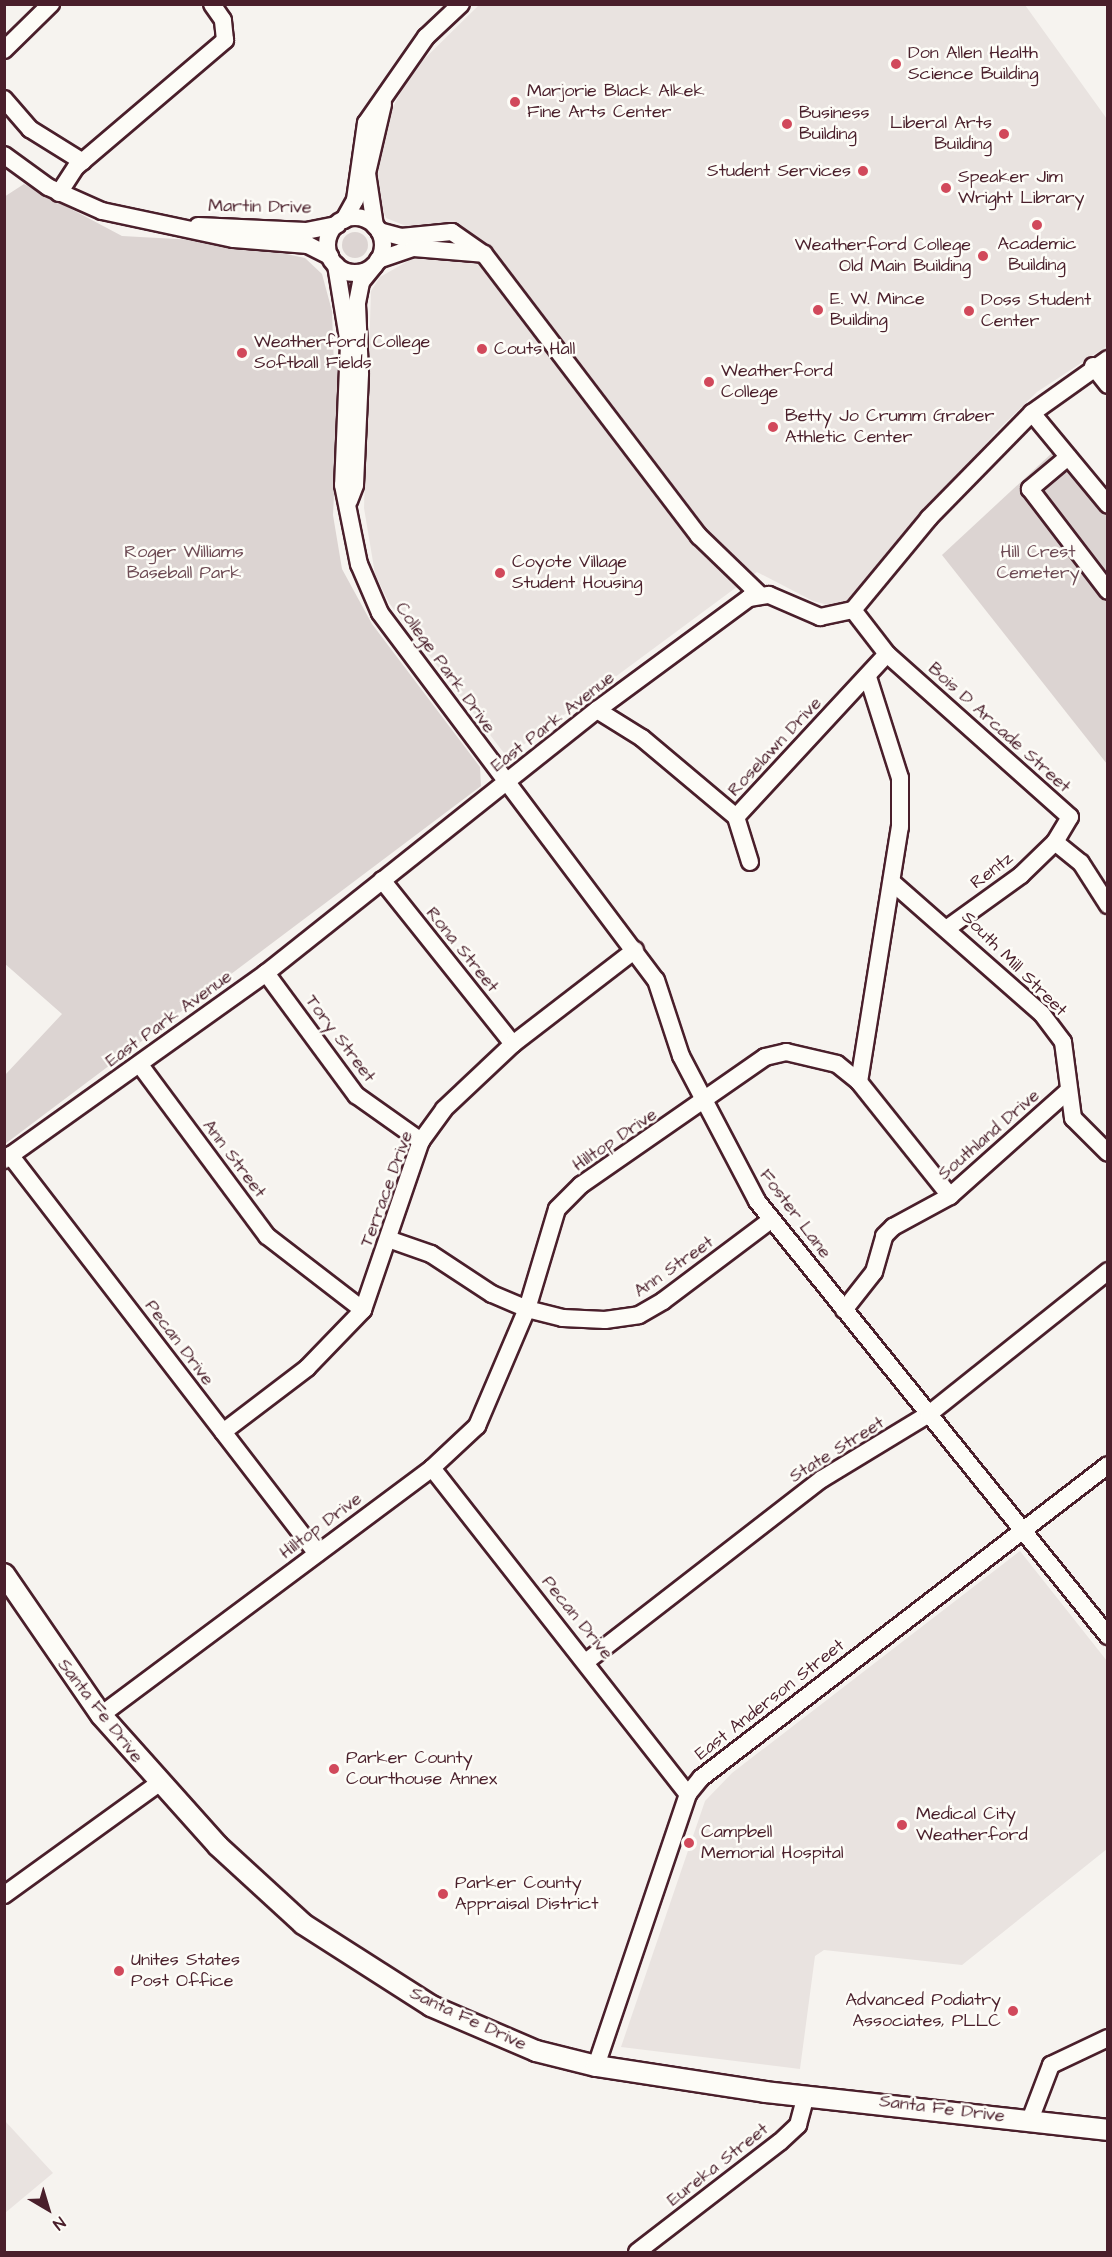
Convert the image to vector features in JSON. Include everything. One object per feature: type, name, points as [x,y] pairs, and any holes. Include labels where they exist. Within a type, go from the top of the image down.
[{"type":"main road","name":"Santa Fe Drive","points":[[4,1574],[101,1715],[158,1784],[267,1893],[346,1955],[484,2031],[596,2066],[806,2095],[1107,2130]]},
{"type":"street","points":[[4,50],[51,4]]},
{"type":"street","points":[[59,193],[83,162],[225,40],[223,20],[212,4]]},
{"type":"street","points":[[461,4],[426,37],[366,123],[356,200],[327,243],[333,260],[351,273],[413,248],[484,254]]},
{"type":"street","points":[[376,262],[382,250],[367,173],[384,98]]},
{"type":"street","points":[[4,99],[30,129],[83,162]]},
{"type":"street","name":"Martin Drive","points":[[4,155],[59,193],[102,211],[183,229],[308,245],[333,260]]},
{"type":"street","points":[[340,222],[365,219],[377,228],[401,237],[452,232],[484,254],[699,536],[758,593],[820,617],[853,610],[929,518],[1032,413],[1100,363],[1107,385]]},
{"type":"street","name":"Martin Drive","points":[[183,229],[207,224],[306,231],[340,222]]},
{"type":"street","name":"College Park Drive","points":[[333,260],[349,344],[343,485],[349,501],[353,543],[380,614],[507,783]]},
{"type":"street","name":"College Park Drive","points":[[349,501],[355,485],[360,384],[357,303],[361,282],[376,262]]},
{"type":"street","points":[[1032,413],[1107,506]]},
{"type":"street","points":[[1068,457],[1030,489],[1107,591]]},
{"type":"street","name":"East Park Avenue","points":[[7,1158],[266,973],[597,710],[758,593]]},
{"type":"street","name":"Bois D Arcade Street","points":[[853,610],[887,654],[1070,817],[1055,842]]},
{"type":"street","name":"Roselawn Drive","points":[[597,710],[642,738],[736,817],[887,654]]},
{"type":"street","points":[[859,1082],[893,883],[900,778],[868,677]]},
{"type":"street","name":"Foster Lane","points":[[507,783],[657,980],[681,1056],[707,1099],[744,1181],[771,1220],[1107,1636]]},
{"type":"street","points":[[736,817],[750,862]]},
{"type":"street","points":[[1055,842],[1081,863],[1107,905]]},
{"type":"street","name":"Rentz","points":[[949,927],[1021,875],[1055,842]]},
{"type":"street","name":"Rona Street","points":[[382,880],[513,1044]]},
{"type":"street","name":"South Mill Street","points":[[893,883],[949,927],[1042,1014],[1063,1042],[1073,1118],[1107,1153]]},
{"type":"street","name":"Terrace Drive","points":[[222,1432],[307,1368],[363,1310],[391,1240],[422,1141],[444,1109],[513,1044],[635,950]]},
{"type":"street","name":"Tory Street","points":[[266,973],[356,1095],[422,1141]]},
{"type":"street","name":"Hilltop Drive","points":[[101,1715],[432,1468],[477,1426],[527,1308],[557,1209],[581,1185],[765,1057],[786,1052],[837,1064],[859,1082],[950,1196]]},
{"type":"street","name":"Ann Street","points":[[140,1065],[267,1236],[363,1310]]},
{"type":"street","name":"Southland Drive","points":[[844,1310],[874,1272],[884,1236],[950,1196],[1068,1091]]},
{"type":"street","name":"Pecan Drive","points":[[7,1158],[317,1554]]},
{"type":"street","name":"Ann Street","points":[[391,1240],[431,1254],[492,1294],[527,1308],[563,1318],[639,1315],[771,1220]]},
{"type":"street","name":"State Street","points":[[587,1661],[822,1479],[929,1414],[1107,1271]]},
{"type":"street","name":"East Anderson Street","points":[[596,2066],[688,1794],[710,1771],[1107,1465]]},
{"type":"street","name":"Pecan Drive","points":[[432,1468],[587,1661],[688,1794]]},
{"type":"street","points":[[4,1895],[158,1784]]},
{"type":"street","points":[[1030,2120],[1051,2065],[1107,2038]]},
{"type":"street","name":"Eureka Street","points":[[637,2253],[780,2142],[798,2124],[806,2095]]},
{"type":"shaded area","name":"Weatherford College","points":[[479,5],[1025,5],[1107,119],[1107,346],[1037,392],[997,431],[845,603],[832,606],[813,601],[757,572],[507,757],[389,603],[375,574],[364,508],[371,291],[380,277],[408,261],[406,226],[386,218],[376,191],[385,122],[412,71]]},
{"type":"shaded area","name":"Medical City Weatherford","points":[[1020,1551],[1107,1661],[1107,1849],[962,1965],[824,1950],[815,1956],[800,2069],[621,2047],[705,1801],[732,1773]]},
{"type":"shaded area","points":[[5,2121],[53,2173],[4,2213]]},
{"type":"green space","name":"Roger Williams Baseball Park","points":[[24,184],[122,236],[232,242],[305,258],[322,274],[332,311],[334,366],[340,371],[333,515],[342,569],[372,624],[480,767],[481,786],[5,1144],[5,1075],[62,1014],[4,963],[4,197]]},
{"type":"green space","points":[[355,232],[364,236],[368,245],[364,254],[355,258],[346,254],[342,245],[346,236]]},
{"type":"green space","name":"Hill Crest Cemetery","points":[[1052,453],[1107,516],[1107,764],[942,555]]},
{"type":"place","name":"Don Allen Health Science Building","points":[[896,64]]},
{"type":"place","name":"Marjorie Black Alkek Fine Arts Center","points":[[515,102]]},
{"type":"place","name":"Business Building","points":[[787,124]]},
{"type":"place","name":"Liberal Arts Building","points":[[1004,134]]},
{"type":"place","name":"Student Services","points":[[863,171]]},
{"type":"place","name":"Speaker Jim Wright Library","points":[[946,188]]},
{"type":"place","name":"Academic Building","points":[[1037,225]]},
{"type":"place","name":"Weatherford College Old Main Building","points":[[983,256]]},
{"type":"place","name":"E. W. Mince Building","points":[[818,310]]},
{"type":"place","name":"Doss Student Center","points":[[969,311]]},
{"type":"place","name":"Couts Hall","points":[[482,349]]},
{"type":"place","name":"Weatherford College Softball Fields","points":[[242,353]]},
{"type":"place","name":"Weatherford College","points":[[709,382]]},
{"type":"place","name":"Betty Jo Crumm Graber Athletic Center","points":[[773,427]]},
{"type":"place","name":"Coyote Village Student Housing","points":[[500,573]]},
{"type":"place","name":"Parker County Courthouse Annex","points":[[334,1769]]},
{"type":"place","name":"Medical City Weatherford","points":[[902,1825]]},
{"type":"place","name":"Campbell Memorial Hospital","points":[[689,1843]]},
{"type":"place","name":"Parker County Appraisal District","points":[[443,1894]]},
{"type":"place","name":"Unites States Post Office","points":[[119,1971]]},
{"type":"place","name":"Advanced Podiatry Associates, PLLC","points":[[1013,2011]]}]
